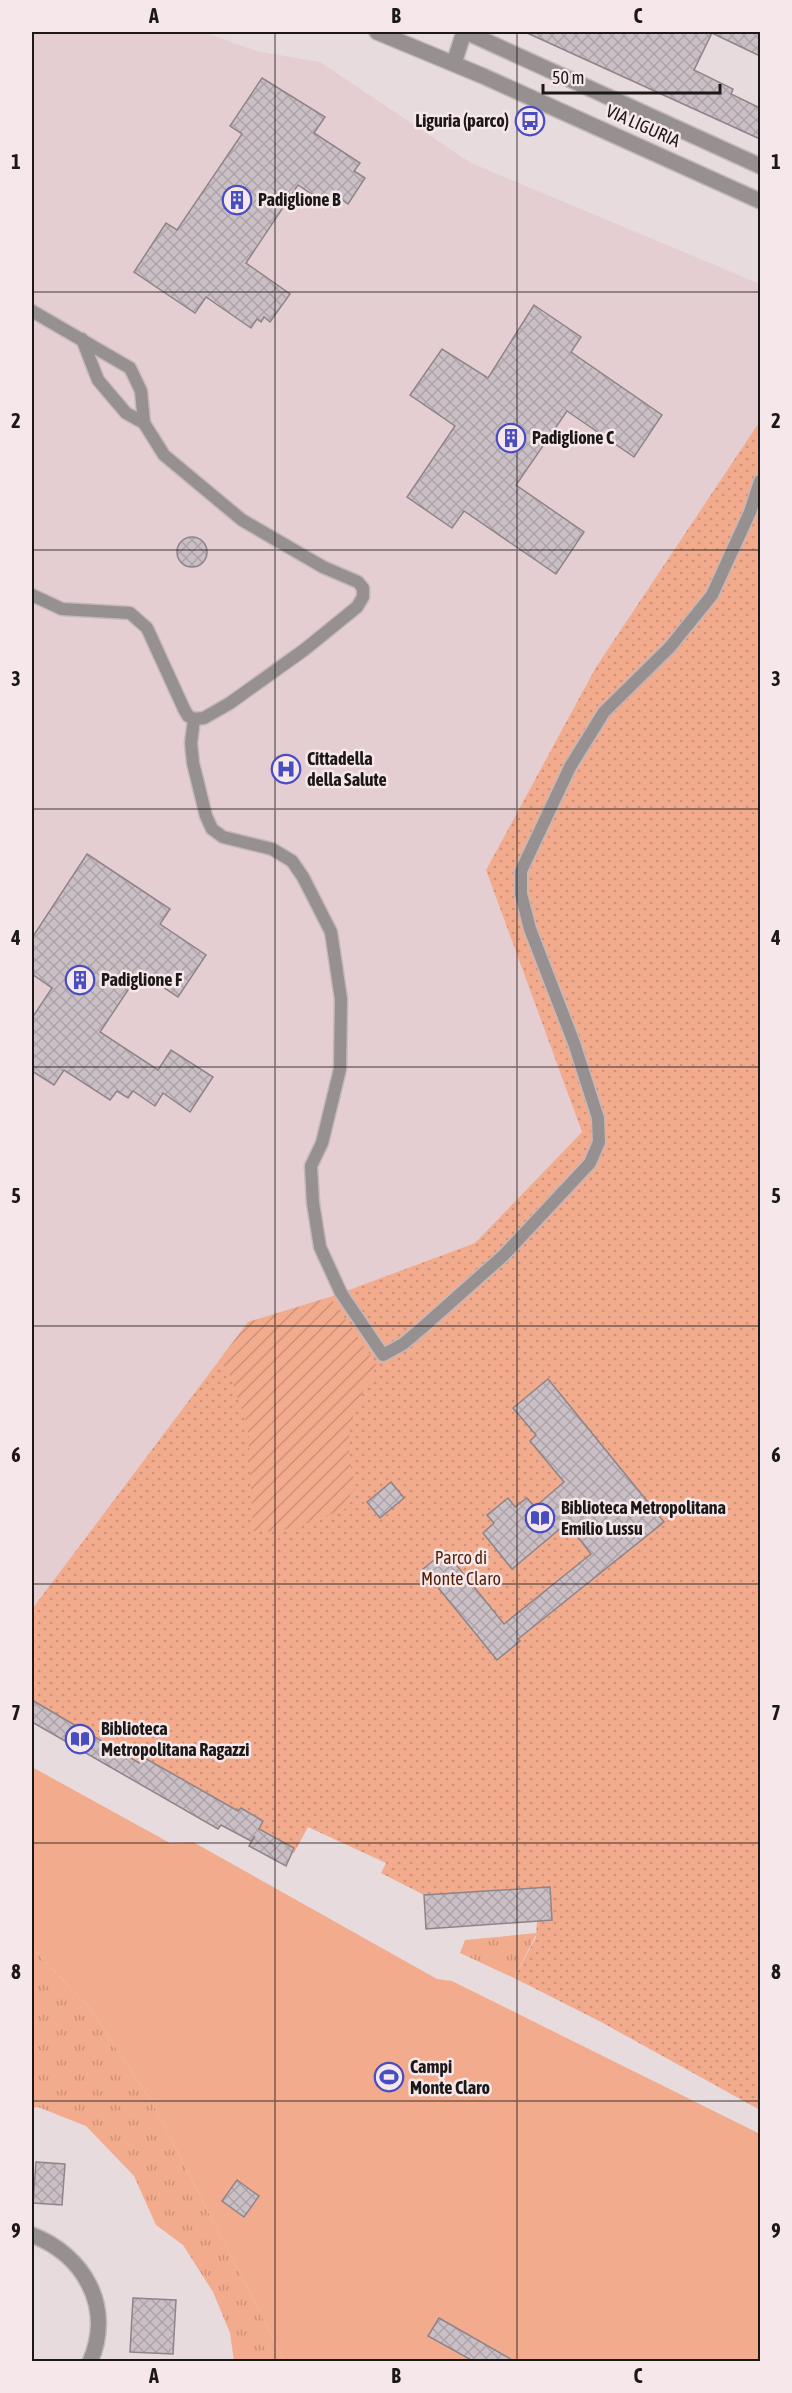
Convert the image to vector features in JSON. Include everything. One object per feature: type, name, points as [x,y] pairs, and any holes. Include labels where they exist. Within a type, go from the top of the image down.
[{"type":"street","name":"VIA LIGURIA","points":[[377,32],[454,63],[760,201]]},
{"type":"street","name":"VIA LIGURIA","points":[[465,32],[760,166]]},
{"type":"street","points":[[454,63],[465,32]]},
{"type":"street","points":[[32,2235],[49,2242],[70,2257],[86,2276],[95,2300],[99,2324],[96,2349],[90,2361]]},
{"type":"lane","points":[[32,311],[130,369],[141,391],[144,423],[164,455],[242,520],[323,567],[358,582],[363,588],[363,597],[357,607],[304,650],[230,703],[204,718],[194,719],[188,716],[184,709],[147,628],[130,613],[62,609],[32,595]]},
{"type":"lane","points":[[82,339],[98,380],[126,413],[144,423]]},
{"type":"lane","points":[[194,719],[191,743],[193,763],[206,816],[212,829],[223,837],[272,849],[292,861],[303,876],[331,932],[341,999],[340,1069],[322,1143],[311,1166],[313,1203],[320,1247],[337,1284],[383,1355],[403,1344],[496,1262],[590,1164],[599,1142],[598,1118],[577,1052],[530,929],[521,894],[521,871],[570,767],[604,712],[670,647],[712,596],[750,512],[760,481]]},
{"type":"shaded area","name":"Cittadella della Salute","points":[[32,32],[204,32],[256,51],[320,62],[471,163],[760,284],[760,421],[596,667],[486,870],[582,1132],[475,1243],[330,1297],[248,1322],[32,1609]]},
{"type":"green space","name":"Parco di Monte Claro","points":[[760,421],[760,2110],[601,2022],[514,1978],[536,1937],[537,1921],[552,1920],[550,1887],[424,1895],[381,1873],[386,1863],[308,1827],[294,1853],[293,1848],[259,1829],[263,1821],[241,1808],[238,1811],[143,1757],[139,1763],[32,1700],[32,1609],[248,1322],[330,1297],[475,1243],[582,1132],[486,870],[596,667]]},
{"type":"green space","points":[[330,1297],[377,1365],[351,1424],[349,1453],[356,1488],[350,1495],[350,1507],[291,1528],[266,1532],[253,1531],[248,1428],[223,1355],[248,1322]]},
{"type":"green space","name":"Campi Monte Claro","points":[[32,1767],[170,1843],[193,1842],[437,1979],[452,1981],[760,2134],[760,2361],[285,2361],[153,2104],[90,2008],[32,1948]]},
{"type":"green space","points":[[537,1933],[514,1978],[460,1953],[465,1940]]},
{"type":"green space","points":[[32,1948],[90,2008],[153,2104],[285,2361],[234,2361],[230,2333],[213,2292],[183,2245],[156,2225],[134,2176],[86,2126],[38,2107],[32,2108]]},
{"type":"building","points":[[525,32],[760,32],[760,56],[712,33],[694,70],[733,89],[731,94],[760,108],[760,139]]},
{"type":"building","name":"Padiglione B","points":[[262,78],[325,117],[314,133],[360,163],[354,171],[365,178],[348,204],[338,197],[331,207],[298,185],[246,263],[290,294],[270,322],[264,317],[261,322],[257,319],[251,328],[206,297],[195,313],[134,272],[166,223],[177,230],[242,134],[230,126]]},
{"type":"building","name":"Padiglione C","points":[[534,305],[581,337],[571,352],[662,415],[634,457],[567,411],[516,485],[584,532],[556,574],[464,511],[452,528],[407,497],[455,426],[410,395],[442,349],[488,378]]},
{"type":"building","points":[[192,537],[202,542],[207,552],[202,562],[192,567],[182,562],[177,552],[182,542]]},
{"type":"building","name":"Padiglione F","points":[[87,854],[170,909],[160,924],[206,955],[178,997],[140,972],[100,1032],[158,1070],[171,1050],[213,1077],[190,1112],[163,1093],[155,1106],[133,1091],[128,1098],[117,1091],[110,1100],[64,1070],[54,1085],[32,1071],[32,1018],[52,988],[32,974],[32,938]]},
{"type":"building","name":"Biblioteca Metropolitana Emilio Lussu","points":[[548,1379],[664,1522],[518,1639],[520,1641],[497,1660],[423,1569],[445,1551],[504,1624],[591,1554],[567,1523],[512,1569],[483,1533],[494,1523],[487,1515],[508,1498],[515,1507],[527,1498],[535,1507],[564,1482],[530,1441],[536,1435],[513,1408]]},
{"type":"building","points":[[391,1482],[404,1498],[380,1518],[367,1502]]},
{"type":"building","points":[[32,1700],[139,1763],[143,1757],[238,1811],[241,1808],[263,1821],[259,1829],[294,1848],[286,1866],[249,1846],[255,1836],[251,1841],[221,1825],[218,1829],[32,1722]]},
{"type":"building","points":[[550,1887],[552,1920],[426,1929],[424,1895]]},
{"type":"building","points":[[36,2162],[65,2164],[62,2205],[33,2203]]},
{"type":"building","points":[[237,2180],[259,2196],[244,2217],[222,2201]]},
{"type":"building","points":[[133,2298],[176,2300],[173,2354],[130,2352]]},
{"type":"building","points":[[439,2318],[514,2361],[473,2361],[428,2336]]},
{"type":"place","name":"Liguria (parco)","points":[[530,121]]},
{"type":"place","name":"Padiglione B","points":[[237,200]]},
{"type":"place","name":"Padiglione C","points":[[511,438]]},
{"type":"place","name":"Cittadella della Salute","points":[[286,769]]},
{"type":"place","name":"Padiglione F","points":[[80,980]]},
{"type":"place","name":"Biblioteca Metropolitana Emilio Lussu","points":[[540,1518]]},
{"type":"place","name":"Biblioteca Metropolitana Ragazzi","points":[[80,1739]]},
{"type":"place","name":"Campi Monte Claro","points":[[389,2077]]}]
